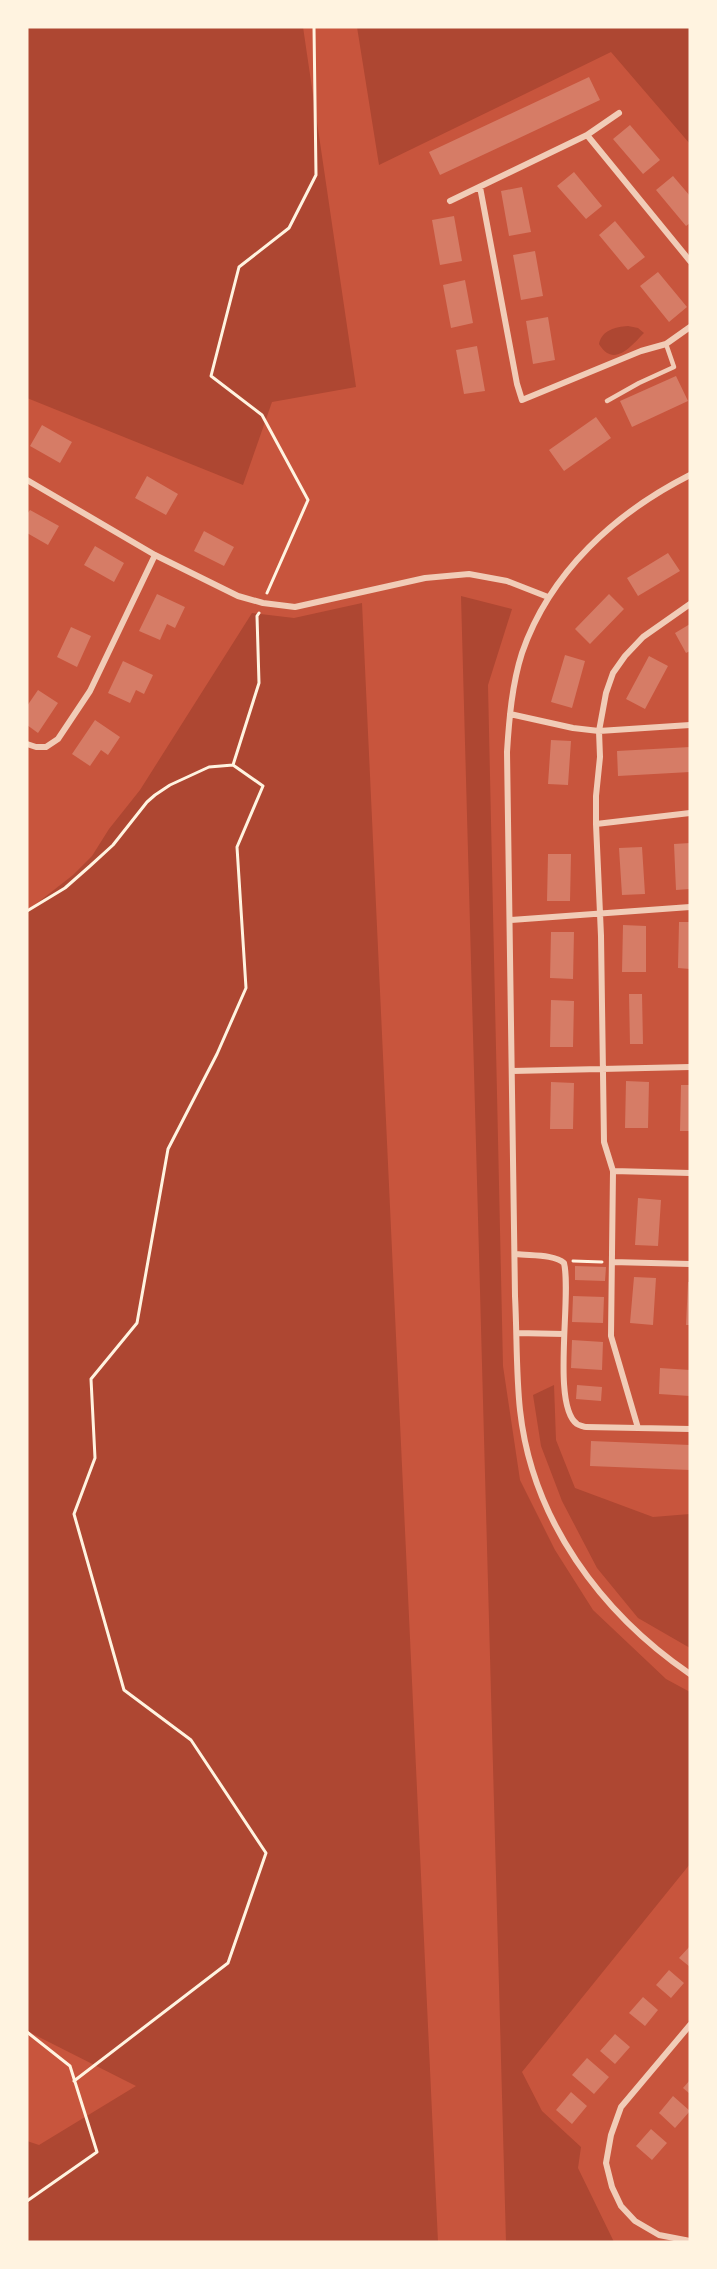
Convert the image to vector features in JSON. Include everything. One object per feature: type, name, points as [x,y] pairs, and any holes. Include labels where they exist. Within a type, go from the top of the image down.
[{"type":"street","points":[[450,201],[587,135],[619,113]]},
{"type":"street","points":[[587,135],[690,261]]},
{"type":"street","points":[[480,188],[522,400],[649,348],[666,344],[690,327]]},
{"type":"street","points":[[690,475],[657,492],[615,522],[581,555],[548,597],[522,654],[510,714],[507,752],[517,1333],[520,1412],[526,1445],[539,1489],[560,1536],[598,1592],[631,1628],[690,1674]]},
{"type":"street","points":[[27,480],[155,555],[238,596],[263,603],[295,607],[425,578],[469,574],[507,581],[548,597]]},
{"type":"street","points":[[27,744],[46,747],[58,739],[90,692],[155,555]]},
{"type":"street","points":[[638,1428],[611,1336],[613,1172],[604,1142],[596,824],[600,757],[598,731],[613,673],[625,656],[643,637],[690,604]]},
{"type":"street","points":[[510,714],[598,731],[690,725]]},
{"type":"street","points":[[596,824],[690,813]]},
{"type":"street","points":[[511,920],[690,906]]},
{"type":"street","points":[[512,1071],[690,1067]]},
{"type":"street","points":[[613,1172],[690,1173]]},
{"type":"street","points":[[516,1254],[562,1261],[566,1270],[564,1370],[567,1402],[571,1416],[577,1424],[586,1427],[690,1429]]},
{"type":"street","points":[[612,1262],[690,1264]]},
{"type":"street","points":[[517,1333],[564,1334]]},
{"type":"street","points":[[690,2025],[621,2107],[611,2135],[606,2163],[612,2187],[621,2206],[635,2221],[659,2235],[690,2241]]},
{"type":"lane","points":[[607,401],[674,367],[666,344]]},
{"type":"path","points":[[233,765],[259,683],[257,616],[308,500],[262,415],[211,376],[239,267],[289,228],[316,175],[314,27]]},
{"type":"path","points":[[27,911],[65,888],[82,874],[113,845],[147,802],[170,785],[209,767],[233,765],[263,786],[237,847],[246,988],[217,1054],[168,1149],[137,1323],[91,1379],[94,1458],[74,1514],[123,1690],[191,1740],[266,1853],[228,1964],[74,2081]]},
{"type":"path","points":[[562,1261],[612,1262]]},
{"type":"path","points":[[27,2032],[70,2066],[97,2152],[27,2201]]},
{"type":"shaded area","points":[[27,27],[303,27],[356,387],[272,402],[243,485],[27,398]]},
{"type":"shaded area","points":[[357,27],[690,27],[690,144],[611,52],[379,165]]},
{"type":"shaded area","points":[[628,326],[638,328],[644,333],[623,352],[611,355],[599,344],[606,332]]},
{"type":"shaded area","points":[[461,596],[512,609],[488,685],[503,1366],[520,1480],[555,1550],[593,1610],[666,1679],[690,1692],[690,1864],[522,2072],[542,2111],[581,2147],[578,2168],[614,2242],[506,2242]]},
{"type":"shaded area","points":[[362,603],[438,2242],[27,2242],[27,2141],[39,2145],[136,2086],[27,2031],[27,911],[73,875],[92,856],[109,829],[140,790],[252,613],[294,618]]},
{"type":"shaded area","points":[[554,1385],[556,1440],[575,1488],[653,1517],[690,1514],[690,1648],[638,1618],[597,1568],[562,1501],[541,1446],[533,1395]]},
{"type":"building","points":[[589,77],[600,100],[440,175],[429,152]]},
{"type":"building","points":[[630,125],[660,160],[643,174],[613,139]]},
{"type":"building","points":[[574,172],[602,206],[586,219],[557,186]]},
{"type":"building","points":[[673,176],[690,196],[690,223],[686,226],[656,190]]},
{"type":"building","points":[[522,187],[531,232],[509,236],[501,191]]},
{"type":"building","points":[[454,216],[462,261],[440,265],[432,220]]},
{"type":"building","points":[[615,221],[645,257],[628,270],[599,235]]},
{"type":"building","points":[[535,251],[543,296],[521,300],[513,255]]},
{"type":"building","points":[[658,272],[687,307],[669,322],[640,286]]},
{"type":"building","points":[[465,280],[473,323],[451,328],[443,285]]},
{"type":"building","points":[[548,317],[555,360],[533,364],[526,321]]},
{"type":"building","points":[[477,346],[485,391],[464,394],[456,350]]},
{"type":"building","points":[[676,376],[688,401],[632,427],[620,401]]},
{"type":"building","points":[[596,417],[611,438],[564,471],[549,450]]},
{"type":"building","points":[[42,425],[72,442],[60,463],[30,446]]},
{"type":"building","points":[[147,476],[178,494],[166,515],[135,498]]},
{"type":"building","points":[[30,510],[59,526],[48,545],[27,533],[27,514]]},
{"type":"building","points":[[204,531],[234,547],[224,566],[194,551]]},
{"type":"building","points":[[95,546],[124,563],[114,582],[84,565]]},
{"type":"building","points":[[668,553],[680,571],[638,596],[627,578]]},
{"type":"building","points":[[157,594],[185,607],[175,628],[167,624],[160,640],[139,631]]},
{"type":"building","points":[[609,594],[624,609],[590,644],[575,629]]},
{"type":"building","points":[[690,624],[690,651],[686,653],[675,633]]},
{"type":"building","points":[[71,627],[91,636],[77,667],[57,657]]},
{"type":"building","points":[[565,655],[585,661],[572,708],[551,702]]},
{"type":"building","points":[[649,656],[668,666],[645,709],[626,699]]},
{"type":"building","points":[[123,661],[153,675],[144,694],[136,690],[130,703],[108,693]]},
{"type":"building","points":[[38,690],[58,703],[38,733],[27,725],[27,706]]},
{"type":"building","points":[[95,720],[120,737],[108,755],[101,750],[90,766],[72,754]]},
{"type":"building","points":[[551,740],[571,741],[568,785],[548,784]]},
{"type":"building","points":[[690,747],[690,772],[618,776],[617,751]]},
{"type":"building","points":[[690,843],[690,889],[676,890],[674,844]]},
{"type":"building","points":[[642,847],[645,894],[622,895],[619,848]]},
{"type":"building","points":[[548,854],[571,854],[570,901],[547,901]]},
{"type":"building","points":[[679,922],[690,922],[690,969],[678,968]]},
{"type":"building","points":[[623,925],[646,926],[646,972],[622,972]]},
{"type":"building","points":[[551,932],[574,932],[573,979],[550,978]]},
{"type":"building","points":[[629,994],[642,994],[643,1044],[630,1044]]},
{"type":"building","points":[[551,1000],[574,1001],[573,1047],[550,1047]]},
{"type":"building","points":[[626,1081],[649,1082],[648,1128],[625,1128]]},
{"type":"building","points":[[551,1082],[574,1083],[573,1129],[550,1129]]},
{"type":"building","points":[[681,1085],[690,1085],[690,1131],[680,1131]]},
{"type":"building","points":[[638,1198],[661,1200],[658,1246],[635,1245]]},
{"type":"building","points":[[575,1266],[606,1267],[605,1281],[575,1280]]},
{"type":"building","points":[[634,1277],[656,1278],[653,1325],[630,1323]]},
{"type":"building","points":[[688,1282],[690,1282],[690,1325],[686,1325]]},
{"type":"building","points":[[573,1296],[604,1297],[603,1323],[572,1322]]},
{"type":"building","points":[[572,1340],[603,1342],[602,1370],[571,1368]]},
{"type":"building","points":[[660,1368],[690,1370],[690,1396],[659,1394]]},
{"type":"building","points":[[577,1385],[602,1387],[601,1401],[576,1399]]},
{"type":"building","points":[[591,1441],[690,1445],[690,1470],[590,1466]]},
{"type":"building","points":[[690,1946],[690,1967],[679,1958]]},
{"type":"building","points":[[669,1970],[684,1983],[671,1998],[656,1985]]},
{"type":"building","points":[[643,1997],[658,2010],[645,2026],[629,2013]]},
{"type":"building","points":[[615,2034],[630,2047],[615,2064],[600,2051]]},
{"type":"building","points":[[587,2058],[609,2077],[594,2094],[572,2075]]},
{"type":"building","points":[[690,2080],[690,2094],[683,2088]]},
{"type":"building","points":[[571,2092],[587,2106],[572,2124],[556,2110]]},
{"type":"building","points":[[673,2096],[690,2111],[675,2128],[659,2113]]},
{"type":"building","points":[[651,2129],[667,2143],[652,2160],[636,2146]]}]
